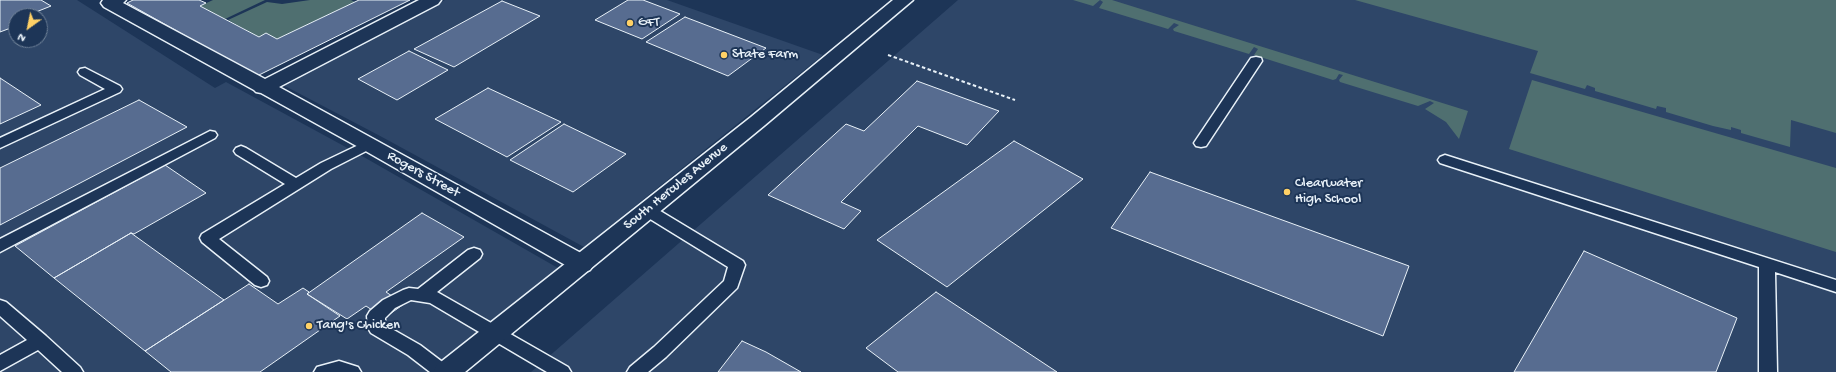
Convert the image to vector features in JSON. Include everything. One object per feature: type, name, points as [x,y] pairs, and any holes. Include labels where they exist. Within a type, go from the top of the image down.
[{"type":"street","name":"Rogers Street","points":[[117,0],[110,3],[263,88],[369,144],[582,264]]},
{"type":"street","points":[[263,88],[432,0]]},
{"type":"street","name":"South Hercules Avenue","points":[[445,372],[582,264],[904,0]]},
{"type":"lane","points":[[1201,143],[1256,61]]},
{"type":"lane","points":[[0,144],[115,89],[85,72]]},
{"type":"lane","points":[[0,246],[210,135]]},
{"type":"lane","points":[[261,281],[208,238],[326,166],[369,144]]},
{"type":"lane","points":[[241,150],[296,184]]},
{"type":"lane","points":[[1445,160],[1836,286]]},
{"type":"lane","points":[[636,372],[660,352],[730,284],[736,265],[647,210]]},
{"type":"lane","points":[[420,296],[474,254]]},
{"type":"lane","points":[[1767,263],[1768,372]]},
{"type":"lane","points":[[445,372],[414,350],[377,328],[376,316],[389,304],[409,294],[434,297],[494,334],[562,372]]},
{"type":"lane","points":[[4,315],[40,342],[74,372]]},
{"type":"lane","points":[[0,364],[40,342]]},
{"type":"lane","points":[[323,372],[339,368],[352,372]]},
{"type":"path","points":[[888,55],[1015,100]]},
{"type":"shaded area","points":[[0,0],[77,0],[215,88],[226,82],[355,152],[558,268],[426,372],[0,372]]},
{"type":"shaded area","points":[[445,0],[667,0],[823,55],[584,247],[283,85]]},
{"type":"shaded area","name":"Clearwater High School","points":[[958,0],[1789,0],[1836,11],[1836,372],[531,372]]},
{"type":"green space","points":[[213,0],[265,0],[225,19],[200,6]]},
{"type":"green space","points":[[310,0],[351,0],[355,2],[277,39],[266,34],[259,37],[228,20],[267,2],[282,4]]},
{"type":"green space","points":[[1073,0],[1100,0],[1093,6]]},
{"type":"green space","points":[[1100,0],[1112,0],[1468,111],[1459,139],[1446,122],[1425,109],[1434,103],[1430,101],[1418,106],[1340,82],[1339,80],[1343,75],[1339,74],[1336,79],[1333,80],[1254,55],[1258,49],[1254,47],[1249,54],[1174,31],[1173,29],[1179,25],[1174,23],[1168,29],[1099,8],[1103,2]]},
{"type":"green space","points":[[1355,0],[1836,0],[1836,133],[1791,120],[1790,147],[1741,133],[1741,130],[1731,127],[1731,130],[1713,126],[1666,112],[1666,108],[1657,106],[1656,109],[1595,91],[1595,88],[1587,85],[1585,89],[1530,73],[1538,51]]},
{"type":"green space","points":[[1532,80],[1836,168],[1836,252],[1509,149]]},
{"type":"building","points":[[0,0],[41,0],[51,6],[46,8],[8,8],[8,29],[0,32]]},
{"type":"building","points":[[133,0],[199,0],[206,3],[200,6],[259,37],[266,33],[277,39],[359,0],[410,0],[257,76],[127,3]]},
{"type":"building","points":[[628,0],[643,0],[680,14],[642,39],[595,20]]},
{"type":"building","points":[[502,1],[540,16],[454,67],[414,49]]},
{"type":"building","points":[[685,17],[766,48],[728,76],[646,42]]},
{"type":"building","points":[[409,51],[448,70],[397,100],[358,79]]},
{"type":"building","points":[[0,78],[41,105],[0,124]]},
{"type":"building","points":[[917,81],[999,111],[967,145],[918,126],[841,202],[861,211],[844,229],[768,195],[846,124],[864,131]]},
{"type":"building","points":[[488,88],[561,122],[507,157],[435,119]]},
{"type":"building","points":[[139,100],[187,127],[0,225],[0,168]]},
{"type":"building","points":[[564,124],[626,154],[573,192],[510,160]]},
{"type":"building","points":[[1014,141],[1083,179],[947,287],[877,240]]},
{"type":"building","points":[[165,165],[206,193],[134,234],[131,233],[54,278],[15,246]]},
{"type":"building","points":[[1150,172],[1409,266],[1383,336],[1111,228]]},
{"type":"building","points":[[422,213],[464,237],[386,292],[404,304],[384,318],[366,306],[347,319],[307,294]]},
{"type":"building","points":[[131,233],[224,300],[145,351],[54,278]]},
{"type":"building","points":[[1584,251],[1737,318],[1716,372],[1514,372]]},
{"type":"building","points":[[249,284],[278,304],[303,288],[309,292],[307,294],[340,316],[260,372],[171,372],[145,351]]},
{"type":"building","points":[[936,292],[1057,372],[898,372],[866,348]]},
{"type":"building","points":[[742,341],[766,352],[801,372],[718,372]]},
{"type":"place","name":"GFT","points":[[630,23]]},
{"type":"place","name":"State Farm","points":[[724,55]]},
{"type":"place","name":"Clearwater High School","points":[[1287,192]]},
{"type":"place","name":"Tang's Chicken","points":[[309,326]]}]
